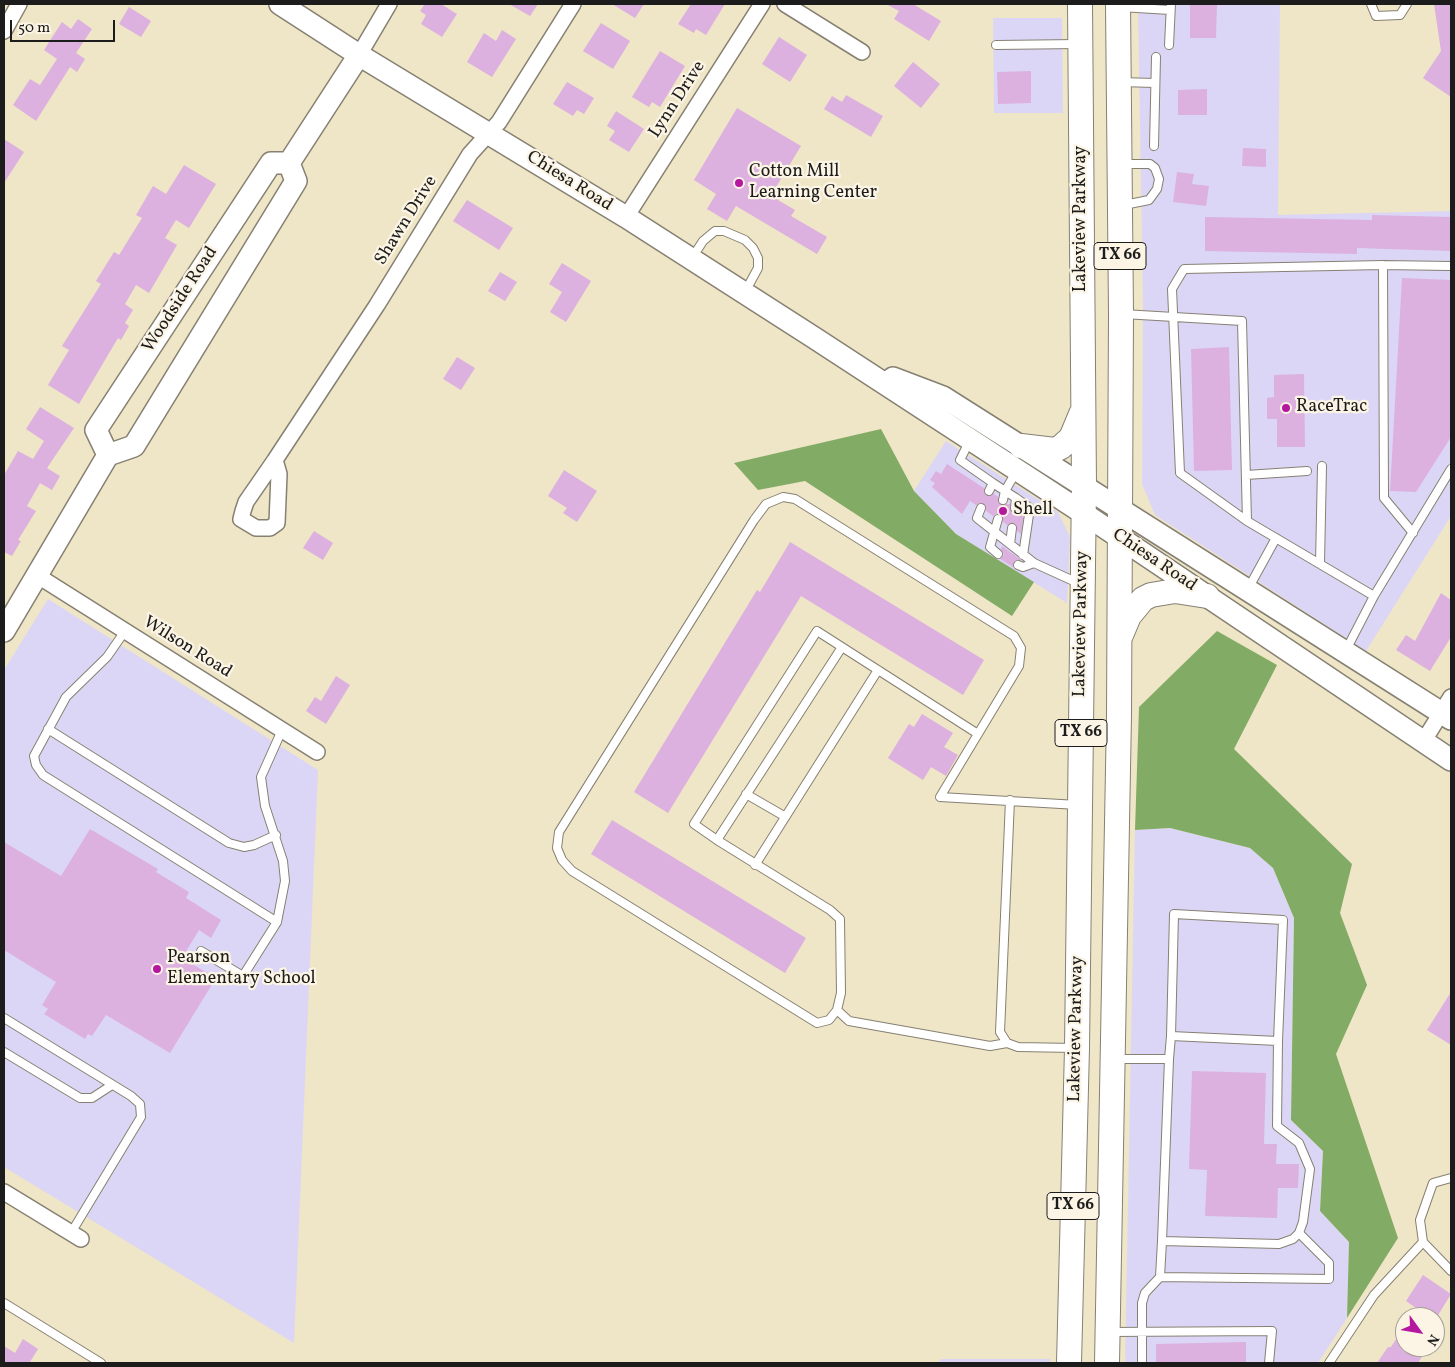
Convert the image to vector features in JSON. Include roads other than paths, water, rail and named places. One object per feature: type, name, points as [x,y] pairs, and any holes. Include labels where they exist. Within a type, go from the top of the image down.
[{"type":"main road","name":"Chiesa Road","points":[[280,4],[359,55],[626,217],[855,364],[1083,513],[1451,760]]},
{"type":"main road","name":"Lakeview Parkway","points":[[1068,1363],[1077,1048],[1084,485],[1080,4]]},
{"type":"main road","name":"Lakeview Parkway","points":[[1107,1363],[1119,639],[1118,537],[1120,508],[1121,314],[1118,162],[1118,6]]},
{"type":"main road","points":[[290,163],[359,55]]},
{"type":"main road","points":[[1081,161],[1118,162]]},
{"type":"main road","name":"Woodside Road","points":[[271,163],[290,163],[296,180],[134,446],[108,455],[96,430],[271,163]]},
{"type":"main road","name":"Chiesa Road","points":[[855,364],[943,397],[1345,652],[1448,709]]},
{"type":"main road","points":[[1021,446],[1044,450],[1061,448],[1071,438],[1083,408]]},
{"type":"main road","points":[[4,631],[108,455]]},
{"type":"main road","points":[[1119,639],[1129,616],[1143,599],[1159,593],[1175,591],[1206,596]]},
{"type":"main road","points":[[1243,621],[1279,632],[1310,649],[1325,654],[1334,656],[1345,652]]},
{"type":"main road","points":[[1077,1048],[1113,1059]]},
{"type":"street","points":[[4,31],[19,4]]},
{"type":"street","points":[[359,55],[389,4]]},
{"type":"street","name":"Shawn Drive","points":[[275,460],[377,306],[470,154],[499,122],[573,4]]},
{"type":"street","name":"Lynn Drive","points":[[626,217],[762,4]]},
{"type":"street","points":[[785,4],[862,52]]},
{"type":"street","name":"Wilson Road","points":[[38,576],[316,752]]},
{"type":"street","points":[[1423,742],[1448,709]]},
{"type":"street","points":[[4,1192],[76,1236]]},
{"type":"lane","points":[[1371,4],[1376,16],[1400,15],[1407,4]]},
{"type":"lane","points":[[1118,6],[1170,7],[1169,45]]},
{"type":"lane","points":[[996,45],[1080,44]]},
{"type":"lane","points":[[1154,146],[1156,56]]},
{"type":"lane","points":[[1118,82],[1156,83]]},
{"type":"lane","points":[[1118,162],[1150,164],[1155,168],[1159,179],[1157,189],[1149,200],[1137,204],[1119,205]]},
{"type":"lane","points":[[691,260],[703,241],[715,231],[724,231],[744,240],[756,253],[758,268],[744,293]]},
{"type":"lane","points":[[1374,596],[1247,521],[1180,473],[1172,289],[1184,269],[1383,265],[1451,266]]},
{"type":"lane","points":[[1383,265],[1384,498],[1413,533]]},
{"type":"lane","points":[[1121,314],[1242,321],[1247,521]]},
{"type":"lane","points":[[970,439],[960,460],[1030,508],[1024,555]]},
{"type":"lane","points":[[1320,564],[1322,466]]},
{"type":"lane","points":[[1345,652],[1374,596],[1451,469]]},
{"type":"lane","points":[[1003,500],[1005,491],[1017,470]]},
{"type":"lane","points":[[1246,475],[1307,471]]},
{"type":"lane","points":[[989,491],[993,482]]},
{"type":"lane","points":[[978,734],[817,631],[694,824],[755,865],[830,910],[840,919],[841,993],[837,1010],[829,1020],[817,1023],[572,871],[562,860],[557,848],[559,832],[754,520],[766,504],[783,497],[795,499],[1014,636],[1021,648],[1019,666],[978,734],[940,797],[1080,805]]},
{"type":"lane","points":[[1015,508],[1016,498]]},
{"type":"lane","points":[[981,508],[976,518],[1034,563],[1083,585]]},
{"type":"lane","points":[[998,519],[990,547],[998,554]]},
{"type":"lane","points":[[1010,544],[1012,528]]},
{"type":"lane","points":[[1248,590],[1276,538]]},
{"type":"lane","points":[[1018,565],[1023,567],[1034,563]]},
{"type":"lane","points":[[125,631],[107,657],[66,697],[34,756],[36,765],[43,775],[277,922]]},
{"type":"lane","points":[[717,840],[842,647]]},
{"type":"lane","points":[[755,865],[784,816],[878,670]]},
{"type":"lane","points":[[48,729],[229,843],[244,847],[254,845],[276,835]]},
{"type":"lane","points":[[201,951],[243,976],[277,922],[285,881],[283,861],[265,806],[261,777],[282,730]]},
{"type":"lane","points":[[746,794],[784,816]]},
{"type":"lane","points":[[1006,1043],[1000,1032],[1010,800]]},
{"type":"lane","points":[[1142,1363],[1142,1303],[1144,1293],[1160,1277],[1171,1036],[1174,914],[1283,920],[1277,1126],[1299,1143],[1310,1169],[1307,1200],[1300,1233],[1293,1239],[1279,1244],[1162,1241]]},
{"type":"lane","points":[[837,1010],[849,1022],[990,1046],[1006,1043],[1018,1047],[1077,1048]]},
{"type":"lane","points":[[4,1018],[140,1104],[141,1118],[76,1236]]},
{"type":"lane","points":[[1171,1036],[1278,1041]]},
{"type":"lane","points":[[4,1052],[80,1098],[92,1098],[112,1085]]},
{"type":"lane","points":[[1113,1059],[1169,1059]]},
{"type":"lane","points":[[1451,1178],[1433,1183],[1420,1220],[1423,1242],[1451,1272]]},
{"type":"lane","points":[[1160,1277],[1329,1279],[1329,1263],[1300,1233]]},
{"type":"lane","points":[[1329,1363],[1374,1295],[1423,1242]]},
{"type":"lane","points":[[4,1303],[101,1363]]},
{"type":"lane","points":[[1108,1332],[1272,1331],[1269,1363]]},
{"type":"place","name":"Cotton Mill Learning Center","points":[[739,183]]},
{"type":"place","name":"RaceTrac","points":[[1286,408]]},
{"type":"place","name":"Shell","points":[[1003,511]]},
{"type":"place","name":"Pearson Elementary School","points":[[157,969]]}]
